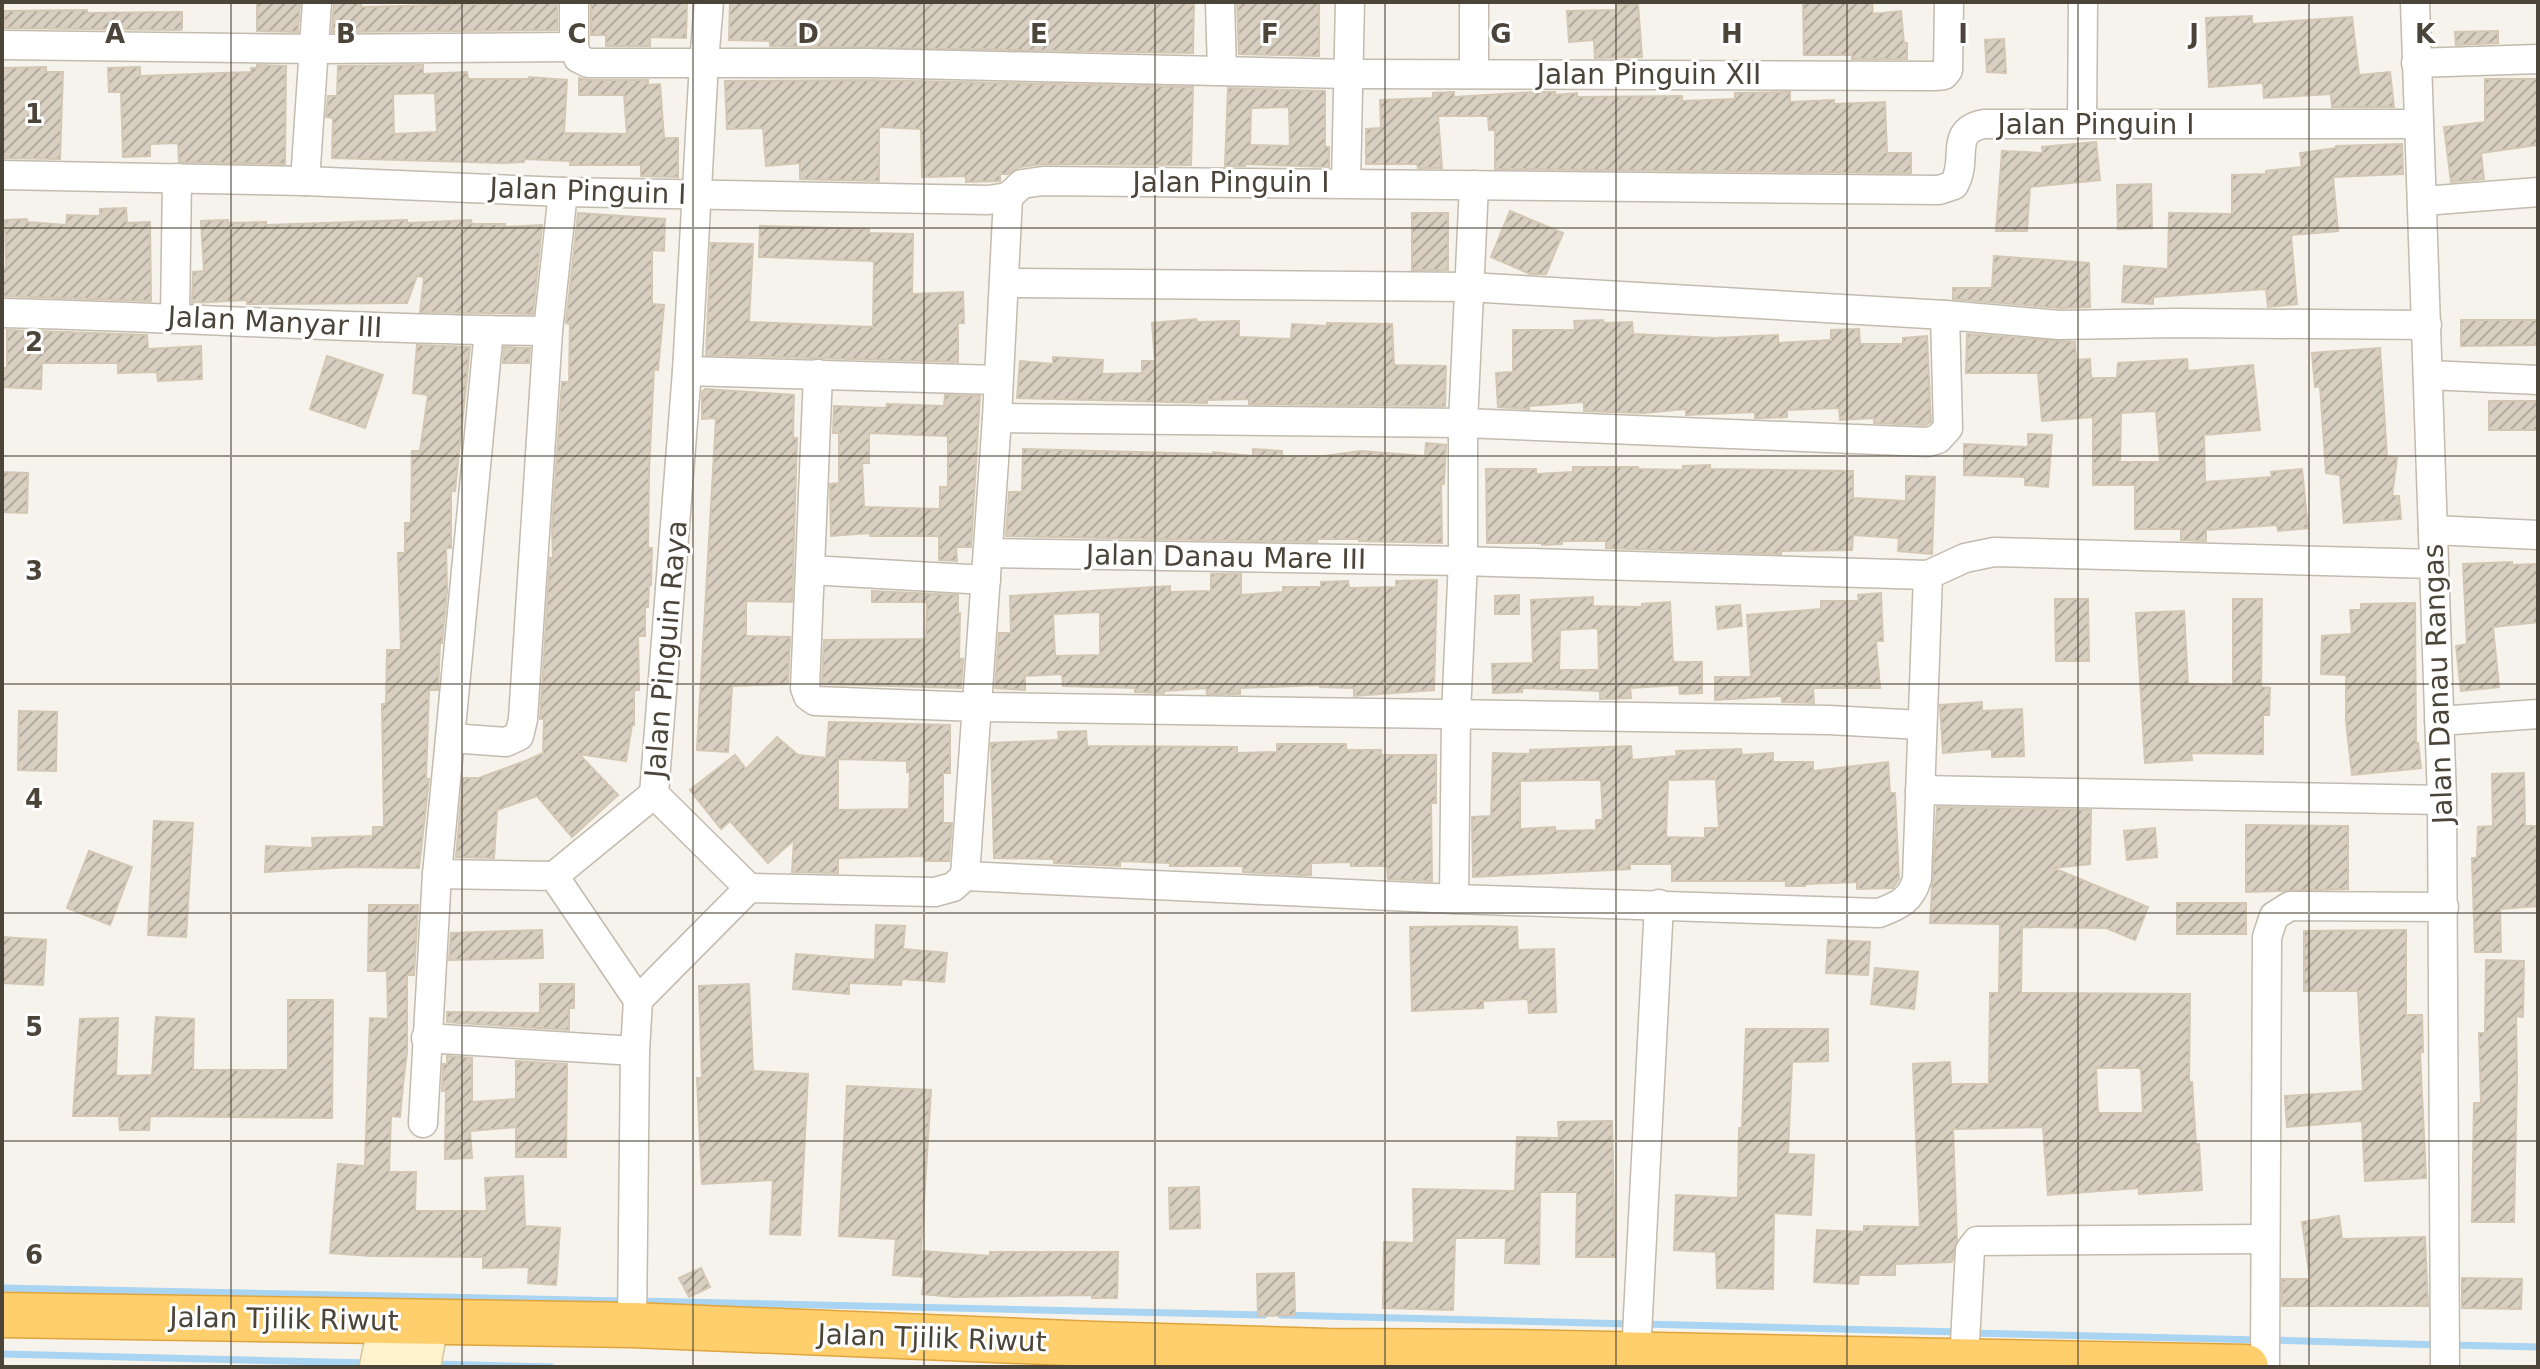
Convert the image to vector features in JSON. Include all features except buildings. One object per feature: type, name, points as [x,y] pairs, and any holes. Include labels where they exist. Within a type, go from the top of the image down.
[{"type":"highway","name":"Jalan Tjilik Riwut","points":[[2,1315],[632,1325],[1094,1356],[1328,1351],[1508,1360],[1636,1355],[2246,1367]]},
{"type":"street","points":[[305,181],[317,2]]},
{"type":"street","points":[[2,45],[314,49],[574,47],[574,2]]},
{"type":"street","name":"Jalan Pinguin Raya","points":[[709,2],[687,371],[654,794],[749,888]]},
{"type":"street","points":[[1220,2],[1222,70]]},
{"type":"street","points":[[1346,182],[1350,2]]},
{"type":"street","points":[[1474,2],[1474,73]]},
{"type":"street","name":"Jalan Pinguin XII","points":[[574,47],[578,58],[588,63],[704,62],[1348,74],[1935,76],[1944,75],[1948,70],[1949,2]]},
{"type":"street","points":[[2082,124],[2083,2]]},
{"type":"street","name":"Jalan Danau Rangas","points":[[2415,2],[2442,800],[2445,1367]]},
{"type":"street","points":[[2416,63],[2538,59]]},
{"type":"street","name":"Jalan Pinguin I","points":[[2,175],[305,181],[563,192],[988,200],[1008,197],[1022,184],[1043,181],[1939,190],[1954,185],[1959,175],[1963,135],[1970,127],[1984,124],[2418,124]]},
{"type":"street","points":[[175,317],[177,178]]},
{"type":"street","points":[[1454,899],[1456,714],[1463,561],[1463,423],[1474,185]]},
{"type":"street","points":[[451,738],[506,742],[519,736],[523,719],[548,331],[563,192]]},
{"type":"street","points":[[2424,201],[2538,192]]},
{"type":"street","points":[[638,1000],[749,888],[935,892],[953,887],[965,876],[997,418],[1008,197]]},
{"type":"street","points":[[1004,283],[1469,287],[1945,315],[2059,325],[2427,325]]},
{"type":"street","name":"Jalan Manyar III","points":[[2,313],[175,317],[368,328],[548,331]]},
{"type":"street","points":[[997,418],[1463,423],[1928,442],[1938,439],[1948,428],[1945,315]]},
{"type":"street","points":[[423,1123],[437,874],[489,330]]},
{"type":"street","points":[[687,371],[998,380]]},
{"type":"street","points":[[818,374],[805,688],[808,696],[815,701],[978,707],[1813,720],[1921,725]]},
{"type":"street","points":[[2429,375],[2538,380]]},
{"type":"street","points":[[2433,530],[2538,535]]},
{"type":"street","points":[[965,876],[1454,899],[1879,913],[1907,901],[1913,894],[1917,879],[1928,575],[1965,558],[1994,552],[2434,564]]},
{"type":"street","name":"Jalan Danau Mare III","points":[[810,570],[1463,561],[1928,575]]},
{"type":"street","points":[[2439,721],[2538,714]]},
{"type":"street","points":[[1920,790],[2442,800]]},
{"type":"street","points":[[437,874],[554,876],[654,794]]},
{"type":"street","points":[[554,876],[638,1000],[632,1325]]},
{"type":"street","points":[[1636,1355],[1659,904]]},
{"type":"street","points":[[2265,1367],[2267,937],[2274,916],[2290,906],[2444,907]]},
{"type":"street","points":[[426,1038],[635,1051]]},
{"type":"street","points":[[1964,1361],[1970,1250],[1977,1241],[2264,1239]]},
{"type":"street","points":[[380,1367],[409,1322]]},
{"type":"street","points":[[409,1322],[420,1367]]},
{"type":"waterway","points":[[2,1288],[624,1301]]},
{"type":"waterway","points":[[637,1301],[1264,1315]]},
{"type":"waterway","points":[[1281,1315],[1632,1324]]},
{"type":"waterway","points":[[1644,1324],[1960,1332]]},
{"type":"waterway","points":[[1972,1333],[2260,1340]]},
{"type":"waterway","points":[[2272,1340],[2440,1345]]},
{"type":"waterway","points":[[2452,1345],[2538,1347]]},
{"type":"waterway","points":[[2,1354],[369,1363]]},
{"type":"waterway","points":[[434,1364],[551,1367]]}]
